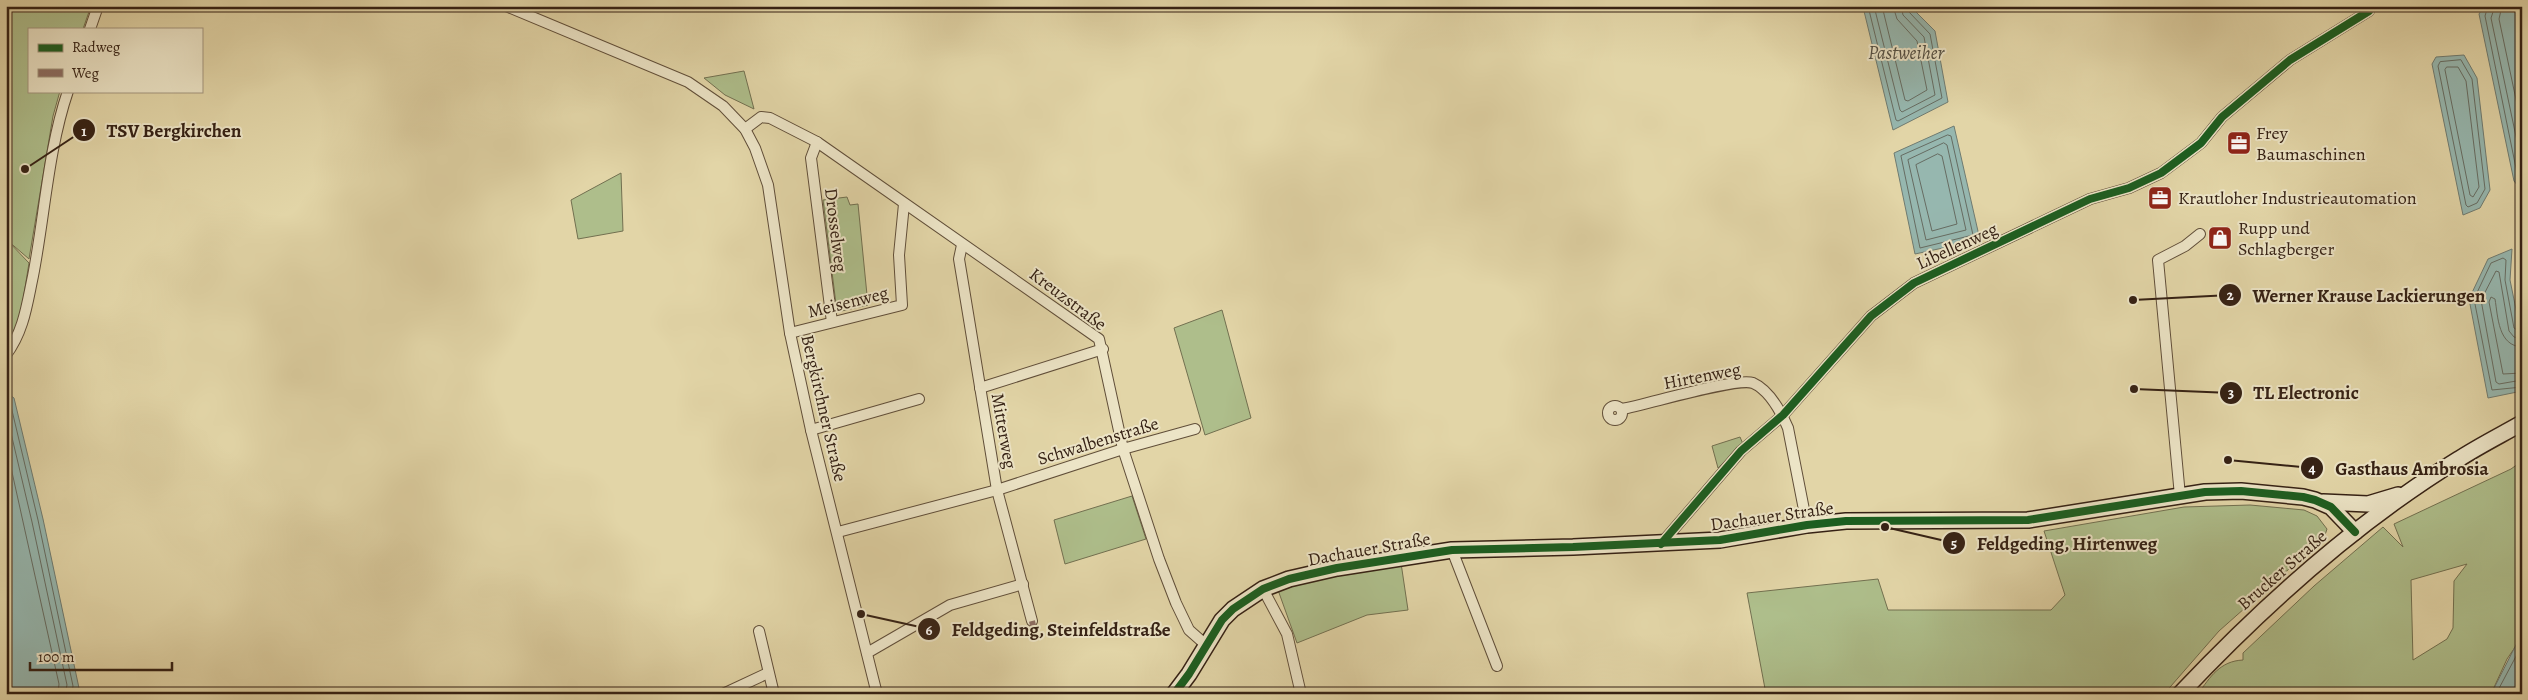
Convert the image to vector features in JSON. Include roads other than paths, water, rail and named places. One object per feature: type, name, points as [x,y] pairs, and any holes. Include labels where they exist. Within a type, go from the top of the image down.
[{"type":"street","points":[[90,28],[98,6]]},
{"type":"street","name":"Bergkirchner Straße","points":[[506,6],[688,82],[705,91],[724,106],[746,130],[755,148],[768,186],[790,333],[810,430],[838,532],[877,694]]},
{"type":"street","name":"Libellenweg","points":[[1661,544],[1741,451],[1782,415],[1871,316],[1914,283],[2090,199],[2129,188],[2161,173],[2201,143],[2222,117],[2290,60],[2369,10]]},
{"type":"street","points":[[6,355],[20,332],[25,315],[38,249],[56,135],[68,92]]},
{"type":"street","name":"Kreuzstraße","points":[[746,130],[761,117],[770,118],[817,142],[962,245],[1003,270],[1100,339],[1123,449],[1176,603],[1189,630],[1206,645]]},
{"type":"street","name":"Drosselweg","points":[[817,142],[811,158],[832,322]]},
{"type":"street","name":"Meisenweg","points":[[790,333],[902,305],[899,255],[904,204]]},
{"type":"street","points":[[2180,496],[2158,260],[2185,246],[2200,234]]},
{"type":"street","name":"Mitterweg","points":[[962,245],[960,259],[998,490],[1032,621]]},
{"type":"street","points":[[980,388],[1102,349]]},
{"type":"street","name":"Hirtenweg","points":[[1622,409],[1731,384],[1752,383],[1763,390],[1782,415],[1788,428],[1807,525]]},
{"type":"street","points":[[810,430],[919,399]]},
{"type":"street","name":"Brucker Straße","points":[[2180,694],[2270,603],[2355,532],[2458,460],[2522,423]]},
{"type":"street","name":"Schwalbenstraße","points":[[838,532],[998,490],[1123,449],[1195,429]]},
{"type":"street","points":[[2315,500],[2350,505],[2368,504],[2418,487]]},
{"type":"street","name":"Dachauer Straße","points":[[1174,694],[1227,615],[1264,589],[1289,579],[1337,568],[1452,550],[1661,544],[1720,540],[1807,525],[1846,521],[2028,520],[2205,492],[2241,491],[2303,497],[2315,500],[2331,507],[2355,532]]},
{"type":"street","points":[[1452,550],[1497,666]]},
{"type":"street","points":[[867,653],[950,605],[1023,584]]},
{"type":"street","points":[[1264,589],[1287,634],[1301,694]]},
{"type":"street","points":[[759,631],[774,694]]},
{"type":"street","points":[[723,694],[768,673]]},
{"type":"water","name":"Pastweiher","points":[[1910,6],[1935,31],[1948,102],[1893,130],[1863,7]]},
{"type":"water","points":[[2484,6],[2522,6],[2522,191],[2514,181],[2479,14]]},
{"type":"water","points":[[2464,55],[2477,78],[2490,190],[2480,208],[2463,215],[2432,64],[2436,57]]},
{"type":"water","points":[[1954,126],[1980,240],[1915,254],[1894,153]]},
{"type":"water","points":[[2512,249],[2510,280],[2522,339],[2522,391],[2488,398],[2469,299],[2488,259]]},
{"type":"water","points":[[6,392],[14,398],[43,519],[79,688],[75,694],[6,694]]},
{"type":"water","points":[[2520,637],[2522,682],[2508,694],[2491,694]]},
{"type":"place","name":"Frey Baumaschinen","points":[[2239,143]]},
{"type":"place","name":"TSV Bergkirchen","points":[[25,169]]},
{"type":"place","name":"Krautloher Industrieautomation","points":[[2160,198]]},
{"type":"place","name":"Rupp und Schlagberger","points":[[2220,238]]},
{"type":"place","name":"Werner Krause Lackierungen","points":[[2133,300]]},
{"type":"place","name":"TL Electronic","points":[[2134,389]]},
{"type":"place","name":"Gasthaus Ambrosia","points":[[2228,460]]},
{"type":"place","name":"Feldgeding, Hirtenweg","points":[[1885,527]]},
{"type":"place","name":"Feldgeding, Steinfeldstraße","points":[[861,614]]}]
